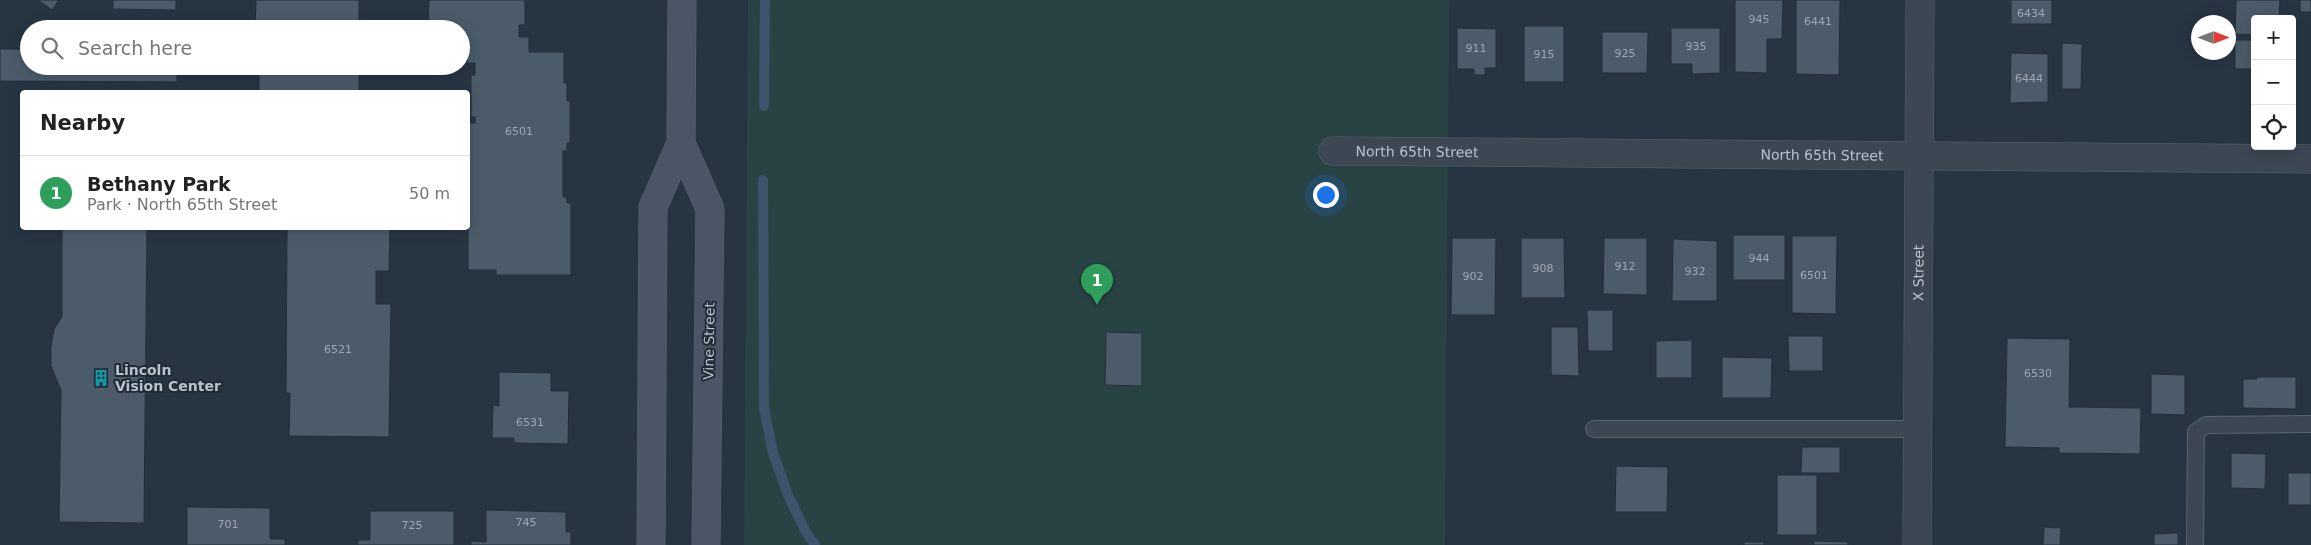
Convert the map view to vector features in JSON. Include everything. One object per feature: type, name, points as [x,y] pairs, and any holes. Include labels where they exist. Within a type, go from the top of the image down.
[{"type":"main road","name":"Vine Street","points":[[651,545],[653,207],[681,143],[682,0]]},
{"type":"main road","name":"Vine Street","points":[[681,143],[710,209],[706,545]]},
{"type":"street","name":"X Street","points":[[1917,545],[1920,0]]},
{"type":"street","name":"North 65th Street","points":[[1333,151],[2311,158]]},
{"type":"lane","points":[[2195,545],[2196,432],[2206,424],[2311,424]]},
{"type":"lane","points":[[1594,429],[1918,429]]},
{"type":"green space","points":[[748,0],[1449,0],[1445,545],[744,545]]},
{"type":"building","points":[[38,0],[59,0],[52,10]]},
{"type":"building","points":[[113,0],[176,0],[176,10],[113,9]]},
{"type":"building","points":[[256,0],[359,0],[359,20],[255,20]]},
{"type":"building","points":[[429,0],[525,0],[525,25],[519,25],[519,37],[529,37],[529,52],[564,52],[564,83],[567,83],[567,101],[570,101],[570,143],[567,143],[567,151],[563,151],[563,197],[567,197],[567,203],[571,203],[571,275],[496,275],[496,270],[468,270],[470,123],[475,123],[475,117],[471,117],[471,75],[475,75],[475,63],[470,63],[470,20],[428,20]]},
{"type":"building","points":[[1735,0],[1783,0],[1782,39],[1767,39],[1767,73],[1735,72]]},
{"type":"building","points":[[1796,0],[1840,0],[1839,75],[1796,74]]},
{"type":"building","points":[[2011,0],[2052,0],[2052,24],[2011,24]]},
{"type":"building","points":[[2236,0],[2280,0],[2279,15],[2251,15],[2251,35],[2236,34]]},
{"type":"building","points":[[2300,0],[2311,0],[2311,12],[2300,12]]},
{"type":"building","points":[[1524,26],[1564,26],[1564,82],[1524,82]]},
{"type":"building","points":[[1457,28],[1496,29],[1496,68],[1485,68],[1485,75],[1474,75],[1474,69],[1457,69]]},
{"type":"building","points":[[1671,28],[1720,28],[1720,73],[1692,74],[1692,64],[1671,64]]},
{"type":"building","points":[[1602,32],[1648,32],[1647,73],[1602,73]]},
{"type":"building","points":[[2236,40],[2251,40],[2251,69],[2235,69]]},
{"type":"building","points":[[2062,43],[2082,44],[2081,89],[2062,89]]},
{"type":"building","points":[[0,49],[20,49],[20,75],[177,75],[177,82],[0,81]]},
{"type":"building","points":[[2011,53],[2048,54],[2048,102],[2010,103]]},
{"type":"building","points":[[259,75],[359,75],[359,90],[259,90]]},
{"type":"building","name":"Lincoln Vision Center","points":[[62,230],[147,230],[144,523],[59,522],[61,390],[51,366],[51,346],[54,329],[62,317]]},
{"type":"building","points":[[287,230],[390,230],[389,271],[376,271],[376,304],[391,304],[389,437],[289,436],[290,393],[286,393]]},
{"type":"building","points":[[1733,235],[1785,235],[1785,280],[1733,280]]},
{"type":"building","points":[[1792,236],[1837,236],[1836,314],[1792,313]]},
{"type":"building","points":[[1452,238],[1496,238],[1495,315],[1451,315]]},
{"type":"building","points":[[1521,238],[1564,238],[1565,298],[1521,298]]},
{"type":"building","points":[[1604,238],[1647,238],[1647,295],[1603,294]]},
{"type":"building","points":[[1673,239],[1717,241],[1717,301],[1672,301]]},
{"type":"building","points":[[1587,310],[1613,310],[1613,351],[1588,351]]},
{"type":"building","points":[[1551,327],[1578,327],[1579,376],[1551,375]]},
{"type":"building","points":[[1106,332],[1142,333],[1142,386],[1105,385]]},
{"type":"building","points":[[1788,336],[1823,336],[1823,371],[1789,371]]},
{"type":"building","points":[[2007,338],[2070,339],[2069,407],[2141,408],[2140,454],[2059,453],[2059,448],[2005,447]]},
{"type":"building","points":[[1692,340],[1692,378],[1656,378],[1656,341]]},
{"type":"building","points":[[1722,357],[1772,358],[1771,398],[1722,398]]},
{"type":"building","points":[[499,372],[551,373],[551,391],[569,391],[568,444],[514,443],[514,438],[492,438],[493,405],[499,406]]},
{"type":"building","points":[[2151,374],[2185,375],[2185,415],[2151,414]]},
{"type":"building","points":[[2257,377],[2296,377],[2296,409],[2243,408],[2243,379],[2257,379]]},
{"type":"building","points":[[1802,447],[1840,447],[1840,473],[1801,473]]},
{"type":"building","points":[[2231,453],[2266,454],[2265,489],[2231,488]]},
{"type":"building","points":[[1616,466],[1668,467],[1667,512],[1615,512]]},
{"type":"building","points":[[2288,473],[2311,473],[2311,505],[2288,505]]},
{"type":"building","points":[[1777,475],[1817,475],[1817,535],[1777,535]]},
{"type":"building","points":[[187,507],[270,508],[270,539],[285,539],[285,545],[187,545]]},
{"type":"building","points":[[486,510],[566,512],[566,532],[571,532],[571,545],[471,545],[471,541],[486,542]]},
{"type":"building","points":[[370,511],[454,511],[454,545],[358,545],[358,540],[370,540]]},
{"type":"building","points":[[2044,527],[2061,528],[2060,545],[2043,545]]},
{"type":"building","points":[[2178,533],[2178,545],[2154,545],[2154,534]]},
{"type":"building","points":[[1814,541],[1848,542],[1848,545],[1814,545]]},
{"type":"building","points":[[1744,542],[1764,542],[1764,545],[1744,545]]},
{"type":"waterway","points":[[764,106],[765,0]]},
{"type":"waterway","points":[[763,180],[764,408],[773,453],[788,495],[806,532],[815,545]]},
{"type":"place","name":"Bethany Park","points":[[1097,305]]},
{"type":"place","name":"Lincoln Vision Center","points":[[101,378]]}]
